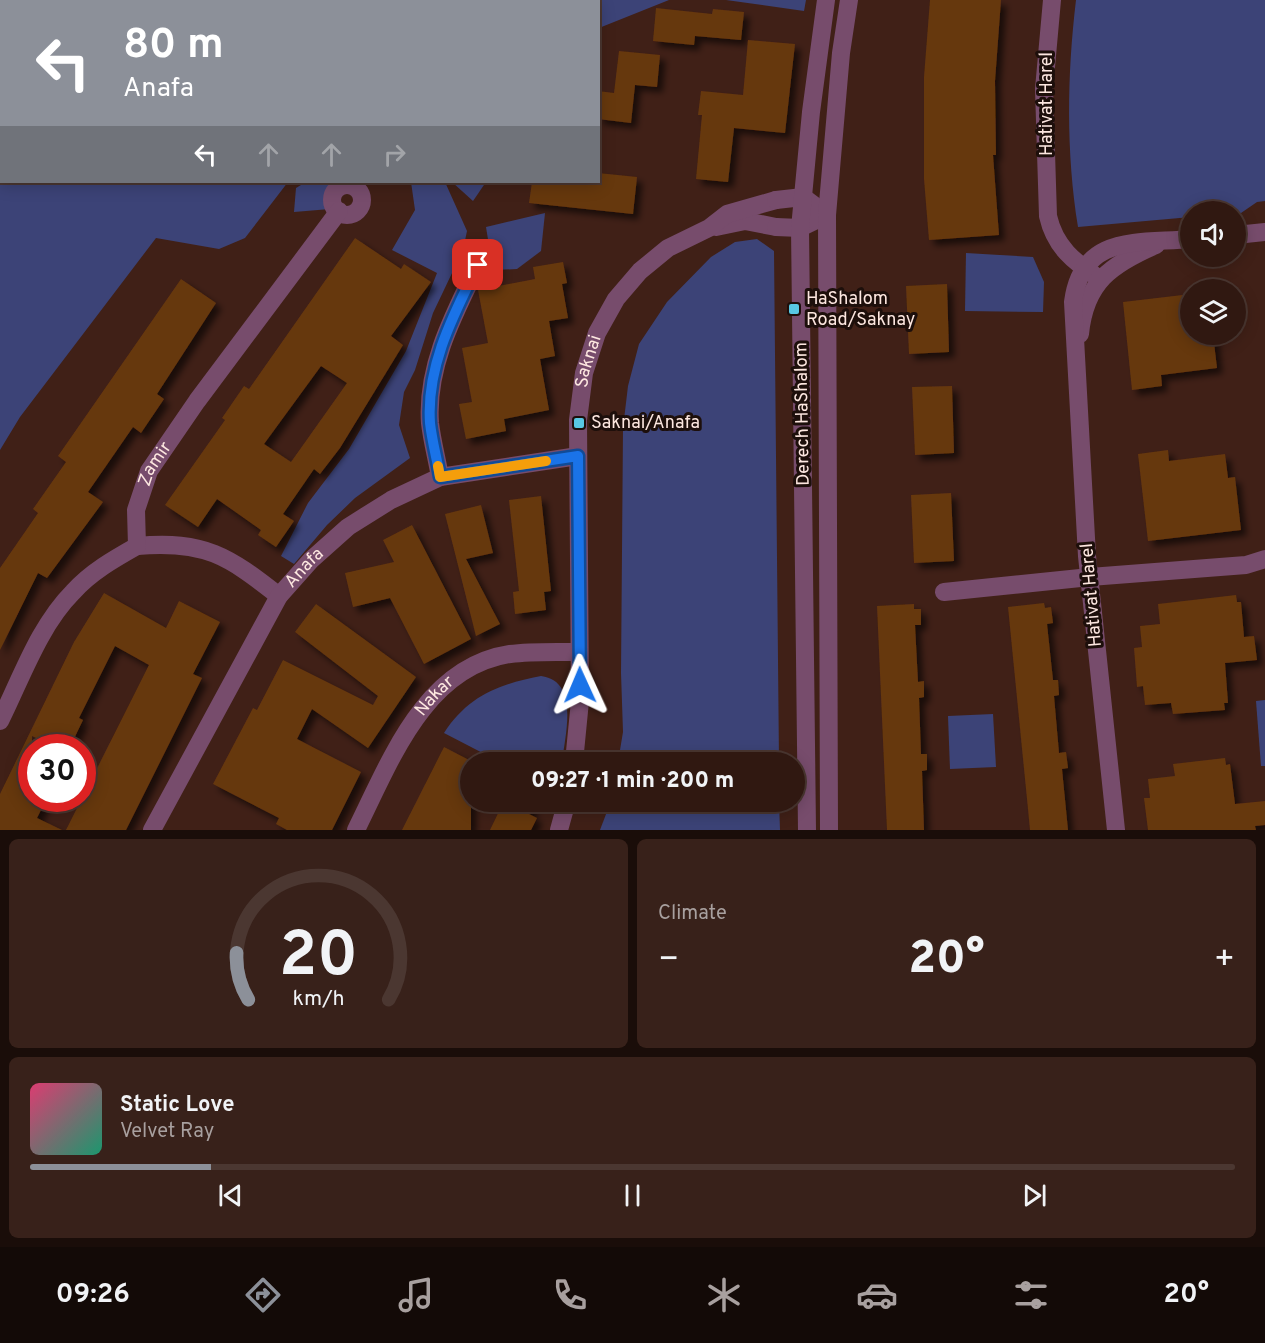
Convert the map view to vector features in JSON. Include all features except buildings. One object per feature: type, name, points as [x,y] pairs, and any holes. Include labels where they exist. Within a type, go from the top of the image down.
[{"type":"street","name":"Derech HaShalom","points":[[807,830],[800,228],[826,0]]},
{"type":"street","name":"Derech HaShalom","points":[[829,830],[827,215],[841,53],[849,0]]},
{"type":"street","name":"Hativat Harel","points":[[1052,0],[1044,89],[1048,216],[1063,250],[1083,268],[1100,279],[1085,310],[1078,360]]},
{"type":"street","name":"Saknai","points":[[575,752],[580,701],[578,420],[584,373],[597,333],[612,306],[640,271],[668,248],[709,228],[727,214],[776,200],[803,197]]},
{"type":"street","points":[[800,228],[827,215],[803,197]]},
{"type":"street","name":"Zamir","points":[[137,546],[136,510],[149,471],[197,401],[339,211]]},
{"type":"street","name":"Saknai","points":[[709,228],[746,221],[800,228]]},
{"type":"street","points":[[1246,234],[1265,232]]},
{"type":"street","points":[[1083,268],[1100,254],[1118,245],[1139,241],[1180,240]]},
{"type":"street","points":[[1100,279],[1120,262],[1164,242]]},
{"type":"street","points":[[440,477],[430,422],[434,371],[447,330],[478,265]]},
{"type":"street","name":"Hativat Harel","points":[[1083,268],[1078,277],[1072,302],[1078,360],[1090,576],[1116,830]]},
{"type":"street","name":"Anafa","points":[[152,830],[279,596],[311,560],[348,527],[391,500],[440,477],[578,456]]},
{"type":"street","points":[[0,721],[43,633],[72,592],[103,566],[137,546],[182,545],[213,551],[241,565],[279,596]]},
{"type":"street","points":[[944,592],[1090,576],[1246,565],[1265,558]]},
{"type":"street","name":"Nakar","points":[[356,830],[410,726],[424,705],[443,687],[464,672],[495,658],[511,654],[579,652]]},
{"type":"street","points":[[559,830],[564,812]]},
{"type":"shaded area","points":[[600,0],[669,0],[600,28]]},
{"type":"shaded area","points":[[726,0],[806,0],[804,11]]},
{"type":"shaded area","points":[[1076,0],[1265,0],[1265,201],[1257,202],[1246,210],[1246,201],[1180,201],[1180,218],[1078,227],[1071,170],[1069,114]]},
{"type":"shaded area","points":[[0,183],[287,183],[245,238],[219,249],[156,238],[20,417],[0,450]]},
{"type":"shaded area","points":[[304,183],[335,183],[330,209],[294,212],[296,188]]},
{"type":"shaded area","points":[[411,183],[445,183],[467,231],[463,250],[433,313],[415,370],[404,392],[399,425],[410,458],[355,498],[327,525],[294,564],[281,556],[308,503],[349,449],[406,351],[437,273],[392,250],[415,210]]},
{"type":"shaded area","points":[[453,183],[485,183],[473,201]]},
{"type":"shaded area","points":[[545,213],[541,251],[517,269],[493,270],[486,227]]},
{"type":"shaded area","points":[[757,239],[774,251],[779,752],[620,752],[623,732],[621,673],[623,428],[628,386],[639,344],[667,302],[711,257],[735,242]]},
{"type":"shaded area","points":[[966,253],[1033,257],[1044,282],[1043,312],[965,311]]},
{"type":"shaded area","points":[[541,676],[553,680],[561,688],[566,698],[567,711],[563,752],[481,752],[444,733],[453,720],[474,701],[512,683]]},
{"type":"shaded area","points":[[1265,700],[1265,766],[1261,766],[1256,701]]},
{"type":"shaded area","points":[[993,714],[996,767],[950,769],[948,716]]},
{"type":"shaded area","points":[[607,812],[779,812],[780,830],[600,830]]},
{"type":"slow traffic","points":[[438,466],[440,477],[546,461]]},
{"type":"place","name":"HaShalom Road/Saknay","points":[[794,309]]},
{"type":"place","name":"Saknai/Anafa","points":[[579,423]]},
{"type":"route","points":[[478,265],[447,330],[434,371],[430,422],[440,477],[578,456],[580,685]]}]
